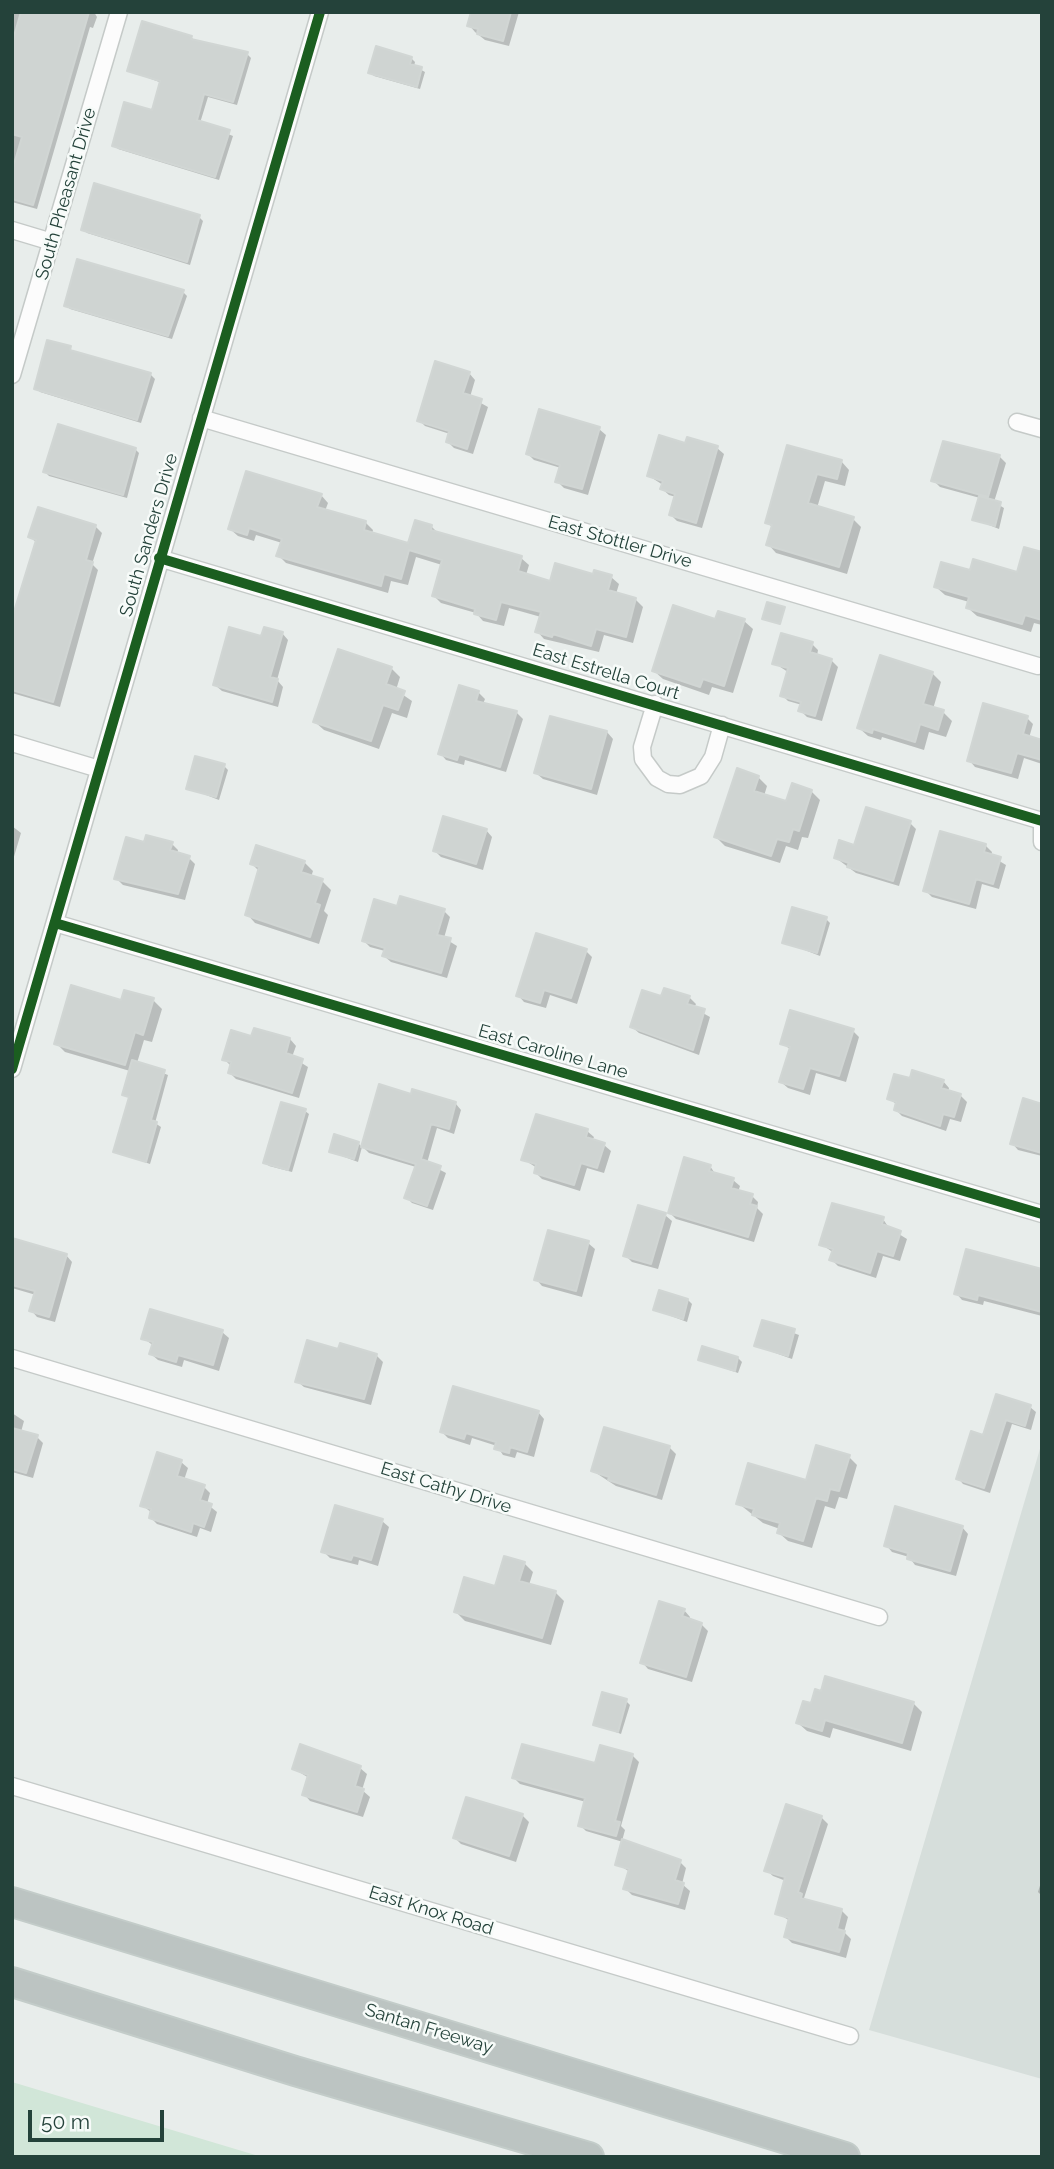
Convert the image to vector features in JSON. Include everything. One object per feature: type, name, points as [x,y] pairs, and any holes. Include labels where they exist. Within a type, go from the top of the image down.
[{"type":"highway","name":"Santan Freeway","points":[[12,1902],[845,2157]]},
{"type":"highway","points":[[12,1982],[295,2071],[589,2157]]},
{"type":"street","name":"South Pheasant Drive","points":[[12,375],[119,12]]},
{"type":"street","name":"South Sanders Drive","points":[[12,1069],[320,12]]},
{"type":"street","points":[[12,230],[52,242]]},
{"type":"street","name":"East Stottler Drive","points":[[201,418],[1038,666]]},
{"type":"street","points":[[1017,422],[1042,429]]},
{"type":"street","name":"East Estrella Court","points":[[159,558],[1042,821],[1042,842]]},
{"type":"street","name":"East Estrella Court","points":[[655,704],[642,747],[643,759],[649,770],[668,784],[692,782],[701,776],[713,757],[722,725]]},
{"type":"street","points":[[12,743],[99,769]]},
{"type":"street","name":"East Caroline Lane","points":[[55,923],[1042,1214]]},
{"type":"street","name":"East Cathy Drive","points":[[12,1358],[879,1617]]},
{"type":"street","name":"East Knox Road","points":[[12,1786],[850,2036]]},
{"type":"shaded area","points":[[1042,1442],[1042,2079],[869,2030]]},
{"type":"green space","points":[[12,2082],[262,2157],[12,2157]]},
{"type":"building","points":[[21,12],[89,12],[33,205],[12,199],[12,171],[22,137],[12,134],[12,43]]},
{"type":"building","points":[[471,12],[511,12],[503,41],[477,34],[478,29],[467,26]]},
{"type":"building","points":[[142,21],[192,36],[191,39],[248,52],[233,102],[204,94],[197,120],[230,130],[215,177],[112,146],[124,102],[152,110],[160,81],[127,71]]},
{"type":"building","points":[[376,46],[412,57],[410,64],[422,67],[417,87],[368,73]]},
{"type":"building","points":[[94,183],[200,215],[187,262],[81,230]]},
{"type":"building","points":[[77,259],[184,290],[168,336],[64,306]]},
{"type":"building","points":[[47,340],[71,346],[70,350],[151,373],[137,420],[34,389]]},
{"type":"building","points":[[435,361],[470,372],[463,393],[482,399],[467,449],[446,442],[449,431],[417,421]]},
{"type":"building","points":[[539,409],[600,427],[582,489],[555,482],[560,465],[526,454]]},
{"type":"building","points":[[58,424],[136,448],[123,495],[43,472]]},
{"type":"building","points":[[659,435],[685,443],[687,437],[718,446],[696,523],[669,515],[675,494],[660,489],[663,481],[647,476]]},
{"type":"building","points":[[943,441],[1000,455],[988,497],[931,481]]},
{"type":"building","points":[[787,445],[842,460],[837,479],[817,474],[808,503],[854,517],[839,567],[766,545],[772,525],[765,523]]},
{"type":"building","points":[[246,471],[322,494],[317,507],[366,521],[364,530],[408,543],[415,520],[432,525],[431,530],[522,556],[518,571],[550,581],[555,563],[593,574],[594,570],[612,575],[608,590],[636,598],[626,637],[596,629],[591,646],[553,634],[552,637],[535,632],[541,612],[501,602],[496,620],[474,614],[475,609],[432,596],[442,560],[409,550],[401,579],[384,574],[381,586],[276,556],[282,539],[249,528],[247,535],[228,529]]},
{"type":"building","points":[[979,496],[1001,502],[995,526],[972,520]]},
{"type":"building","points":[[38,507],[96,525],[86,560],[93,562],[53,702],[12,690],[12,618],[36,540],[28,537]]},
{"type":"building","points":[[1024,547],[1042,552],[1042,620],[1025,615],[1022,624],[966,608],[969,597],[934,587],[941,562],[970,570],[973,559],[1017,572]]},
{"type":"building","points":[[767,602],[785,607],[780,624],[762,619]]},
{"type":"building","points":[[673,605],[715,619],[718,611],[745,619],[724,686],[703,679],[700,687],[652,671]]},
{"type":"building","points":[[229,627],[261,636],[264,627],[283,632],[270,677],[278,679],[272,702],[213,685]]},
{"type":"building","points":[[781,633],[813,642],[810,652],[832,659],[815,716],[798,711],[801,702],[780,696],[788,668],[772,664]]},
{"type":"building","points":[[338,649],[392,667],[386,684],[405,691],[398,710],[383,705],[371,741],[313,722]]},
{"type":"building","points":[[880,655],[933,672],[923,704],[944,710],[938,730],[920,724],[915,742],[873,729],[872,733],[857,728]]},
{"type":"building","points":[[459,685],[479,691],[476,701],[517,711],[500,767],[459,754],[457,760],[438,754]]},
{"type":"building","points":[[983,703],[1028,716],[1023,734],[1042,740],[1042,760],[1017,753],[1011,773],[967,761]]},
{"type":"building","points":[[550,716],[607,731],[591,789],[534,773]]},
{"type":"building","points":[[195,756],[225,764],[216,797],[186,789]]},
{"type":"building","points":[[737,768],[759,776],[754,791],[786,801],[792,783],[812,790],[799,831],[793,829],[789,842],[777,839],[771,856],[714,837]]},
{"type":"building","points":[[866,807],[911,821],[893,881],[847,867],[849,863],[834,858],[839,840],[854,845]]},
{"type":"building","points":[[443,816],[487,829],[476,864],[433,851]]},
{"type":"building","points":[[940,831],[986,844],[984,852],[1001,857],[993,884],[976,879],[969,904],[923,891]]},
{"type":"building","points":[[146,835],[173,842],[170,850],[190,856],[178,894],[114,879],[126,837],[144,842]]},
{"type":"building","points":[[256,845],[305,861],[301,872],[323,879],[315,903],[320,905],[310,937],[245,915],[259,867],[250,864]]},
{"type":"building","points":[[400,896],[445,909],[437,935],[451,938],[441,973],[382,956],[385,948],[362,941],[374,899],[397,906]]},
{"type":"building","points":[[792,907],[827,917],[817,953],[782,943]]},
{"type":"building","points":[[536,933],[587,949],[571,998],[544,990],[540,1003],[516,996]]},
{"type":"building","points":[[71,985],[121,1000],[124,990],[154,998],[143,1035],[135,1032],[125,1065],[54,1044]]},
{"type":"building","points":[[664,988],[690,996],[687,1004],[705,1009],[693,1050],[630,1027],[642,990],[661,996]]},
{"type":"building","points":[[790,1010],[854,1029],[839,1076],[810,1068],[803,1089],[779,1082],[790,1047],[780,1044]]},
{"type":"building","points":[[254,1028],[290,1038],[286,1053],[303,1059],[292,1093],[228,1073],[231,1062],[222,1060],[231,1030],[251,1036]]},
{"type":"building","points":[[132,1060],[165,1070],[151,1120],[157,1122],[146,1162],[113,1152],[129,1097],[122,1095]]},
{"type":"building","points":[[912,1070],[944,1080],[941,1088],[961,1094],[954,1117],[943,1114],[940,1126],[894,1110],[896,1102],[887,1099],[894,1074],[910,1078]]},
{"type":"building","points":[[379,1084],[411,1094],[412,1089],[456,1102],[449,1129],[431,1124],[421,1159],[441,1166],[427,1206],[404,1198],[416,1164],[361,1147]]},
{"type":"building","points":[[1023,1098],[1042,1104],[1042,1153],[1010,1144]]},
{"type":"building","points":[[281,1102],[306,1109],[288,1170],[263,1163]]},
{"type":"building","points":[[536,1114],[588,1129],[586,1137],[605,1143],[597,1168],[581,1163],[574,1185],[534,1173],[536,1164],[521,1160]]},
{"type":"building","points":[[334,1134],[359,1142],[354,1159],[329,1152]]},
{"type":"building","points":[[684,1157],[711,1165],[709,1171],[734,1178],[731,1188],[753,1194],[750,1204],[757,1206],[748,1237],[668,1213]]},
{"type":"building","points":[[832,1203],[884,1217],[882,1224],[901,1231],[893,1256],[877,1251],[870,1273],[829,1260],[833,1249],[819,1245]]},
{"type":"building","points":[[638,1205],[666,1213],[651,1264],[623,1256]]},
{"type":"building","points":[[548,1230],[589,1241],[576,1291],[534,1280]]},
{"type":"building","points":[[12,1238],[67,1254],[49,1317],[29,1311],[35,1291],[12,1285]]},
{"type":"building","points":[[966,1249],[1042,1269],[1042,1312],[978,1295],[977,1300],[954,1294]]},
{"type":"building","points":[[659,1290],[688,1299],[683,1319],[653,1310]]},
{"type":"building","points":[[150,1309],[223,1330],[213,1365],[178,1355],[176,1362],[149,1354],[153,1342],[141,1339]]},
{"type":"building","points":[[762,1320],[795,1329],[788,1356],[754,1346]]},
{"type":"building","points":[[307,1340],[338,1349],[340,1343],[377,1354],[364,1399],[295,1382]]},
{"type":"building","points":[[702,1346],[738,1357],[735,1371],[698,1360]]},
{"type":"building","points":[[453,1386],[539,1411],[527,1452],[510,1447],[509,1453],[494,1449],[496,1442],[466,1433],[464,1439],[440,1432]]},
{"type":"building","points":[[996,1394],[1031,1405],[1025,1426],[1006,1420],[984,1488],[956,1479],[971,1431],[983,1435]]},
{"type":"building","points":[[604,1427],[670,1446],[656,1495],[608,1480],[609,1477],[591,1471]]},
{"type":"building","points":[[12,1428],[38,1435],[26,1473],[12,1469]]},
{"type":"building","points":[[816,1445],[850,1455],[839,1491],[830,1489],[827,1501],[816,1498],[803,1541],[777,1533],[780,1523],[752,1515],[754,1509],[736,1504],[748,1463],[806,1480]]},
{"type":"building","points":[[157,1452],[182,1460],[177,1476],[205,1485],[200,1500],[212,1504],[204,1527],[193,1523],[191,1532],[149,1518],[151,1509],[140,1506]]},
{"type":"building","points":[[335,1505],[383,1519],[371,1560],[353,1555],[351,1560],[321,1552]]},
{"type":"building","points":[[895,1506],[963,1526],[950,1571],[907,1559],[908,1553],[884,1546]]},
{"type":"building","points":[[504,1556],[525,1562],[519,1581],[556,1591],[542,1638],[454,1612],[464,1577],[495,1586]]},
{"type":"building","points":[[659,1601],[685,1609],[682,1616],[702,1623],[686,1677],[640,1663]]},
{"type":"building","points":[[825,1676],[914,1702],[902,1743],[825,1720],[822,1731],[796,1723],[803,1701],[811,1703],[815,1689],[821,1691]]},
{"type":"building","points":[[602,1692],[627,1699],[618,1732],[593,1725]]},
{"type":"building","points":[[300,1744],[361,1766],[355,1786],[364,1789],[357,1812],[302,1795],[308,1775],[292,1769]]},
{"type":"building","points":[[522,1744],[595,1763],[600,1745],[633,1754],[615,1821],[620,1822],[616,1836],[578,1826],[585,1798],[512,1778]]},
{"type":"building","points":[[466,1797],[523,1814],[509,1856],[453,1838]]},
{"type":"building","points":[[786,1804],[822,1816],[798,1892],[802,1894],[801,1898],[842,1909],[837,1929],[845,1931],[839,1952],[784,1937],[789,1918],[775,1914],[785,1877],[764,1871]]},
{"type":"building","points":[[622,1839],[681,1860],[675,1880],[684,1883],[678,1904],[623,1889],[629,1869],[615,1865]]},
{"type":"cycle path","points":[[12,1069],[320,12]]},
{"type":"cycle path","points":[[159,558],[1042,821]]},
{"type":"cycle path","points":[[55,923],[1042,1214]]}]
